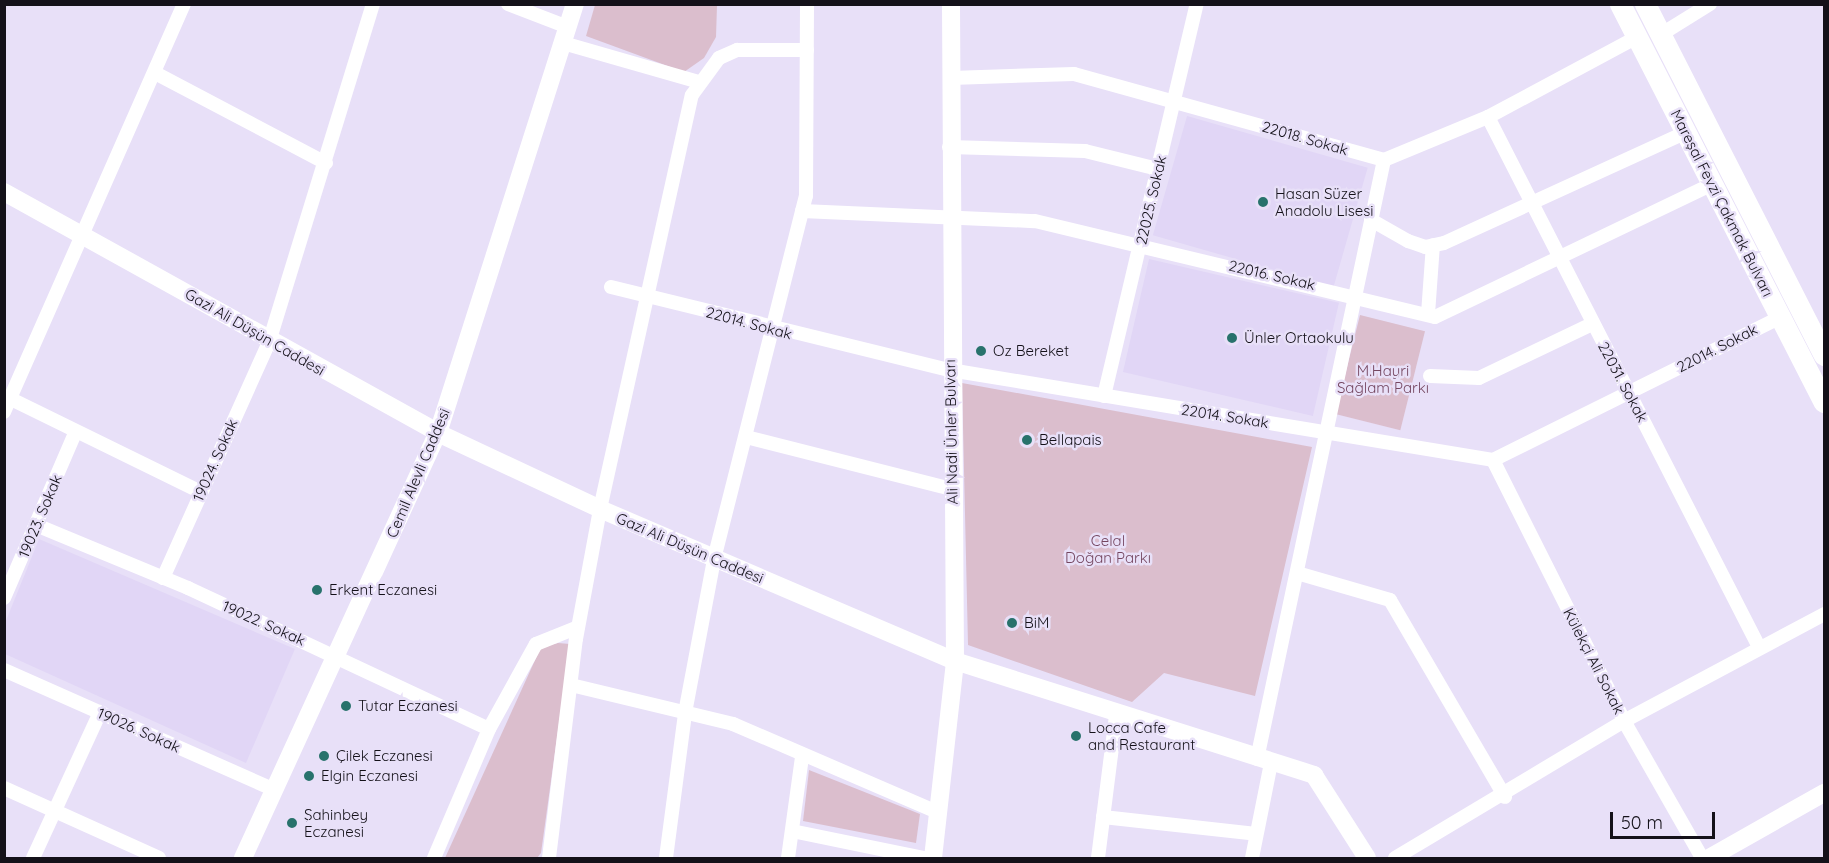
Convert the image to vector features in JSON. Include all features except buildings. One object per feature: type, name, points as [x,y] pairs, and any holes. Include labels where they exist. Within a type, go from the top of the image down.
[{"type":"main road","name":"Mareşal Fevzi Çakmak Bulvarı","points":[[1620,4],[1824,402]]},
{"type":"main road","points":[[1645,4],[1824,355]]},
{"type":"street","points":[[4,412],[87,235],[157,74],[184,4]]},
{"type":"street","name":"19024. Sokak","points":[[162,578],[268,342],[326,163],[373,4]]},
{"type":"street","points":[[508,4],[566,35],[699,82]]},
{"type":"street","name":"Cemil Alevli Caddesi","points":[[243,858],[438,433],[575,4]]},
{"type":"street","points":[[666,858],[685,713],[714,559],[774,331],[802,211],[807,4]]},
{"type":"street","name":"Ali Nadi Ünler Bulvarı","points":[[933,858],[955,661],[950,370],[951,4]]},
{"type":"street","name":"22025. Sokak","points":[[1104,396],[1197,4]]},
{"type":"street","points":[[1660,35],[1710,4]]},
{"type":"street","points":[[1252,858],[1264,761],[1297,573],[1384,160],[1488,117],[1637,37]]},
{"type":"street","points":[[549,858],[579,627],[600,509],[645,295],[699,82],[719,58],[737,50],[807,50]]},
{"type":"street","points":[[157,74],[326,163]]},
{"type":"street","name":"22018. Sokak","points":[[951,78],[1074,74],[1384,160]]},
{"type":"street","name":"22031. Sokak","points":[[1488,117],[1759,648]]},
{"type":"street","points":[[1371,219],[1408,241],[1433,245],[1533,204],[1686,132]]},
{"type":"street","points":[[949,147],[1086,151],[1158,169]]},
{"type":"street","name":"22016. Sokak","points":[[802,211],[1035,221],[1356,294],[1435,316],[1562,260],[1713,184]]},
{"type":"street","name":"Gazi Ali Düşün Caddesi","points":[[7,190],[268,342],[438,433],[600,509],[955,661],[1116,715],[1314,775],[1366,858]]},
{"type":"street","points":[[1428,314],[1433,245]]},
{"type":"street","name":"22014. Sokak","points":[[611,287],[774,331],[950,370],[1493,460],[1781,316]]},
{"type":"street","points":[[1430,376],[1479,378],[1593,324]]},
{"type":"street","points":[[11,399],[75,433],[201,492]]},
{"type":"street","name":"19023. Sokak","points":[[4,598],[75,433]]},
{"type":"street","points":[[746,437],[952,489]]},
{"type":"street","name":"Külekçi Ali Sokak","points":[[1493,460],[1624,721],[1702,858]]},
{"type":"street","name":"19022. Sokak","points":[[36,525],[162,578],[336,656],[489,729]]},
{"type":"street","points":[[1297,573],[1390,600],[1505,797]]},
{"type":"street","points":[[1395,858],[1416,854],[1624,721],[1824,614]]},
{"type":"street","points":[[434,858],[489,729],[536,644],[579,627]]},
{"type":"street","name":"19026. Sokak","points":[[4,670],[274,790]]},
{"type":"street","points":[[571,685],[733,724],[802,757],[937,812]]},
{"type":"street","points":[[33,858],[53,810],[100,712]]},
{"type":"street","points":[[1098,858],[1116,715]]},
{"type":"street","points":[[788,858],[802,757]]},
{"type":"street","points":[[4,788],[159,858]]},
{"type":"street","points":[[1709,858],[1824,793]]},
{"type":"street","points":[[1102,817],[1256,834]]},
{"type":"street","points":[[792,831],[924,858]]},
{"type":"shaded area","name":"Hasan Süzer Anadolu Lisesi","points":[[1187,116],[1368,168],[1334,287],[1153,235]]},
{"type":"shaded area","name":"Ünler Ortaokulu","points":[[1149,259],[1339,303],[1313,416],[1123,372]]},
{"type":"shaded area","points":[[39,539],[295,649],[246,763],[5,654],[5,623]]},
{"type":"green space","points":[[595,5],[717,5],[716,37],[704,58],[684,72],[586,36]]},
{"type":"green space","name":"M.Hayri Sağlam Parkı","points":[[1360,315],[1425,331],[1400,430],[1335,414]]},
{"type":"green space","name":"Celal Doğan Parkı","points":[[962,383],[1312,447],[1255,696],[1164,673],[1132,702],[968,645]]},
{"type":"green space","points":[[558,643],[570,644],[541,853],[537,858],[445,858],[541,647]]},
{"type":"green space","points":[[809,770],[920,814],[916,843],[803,821]]},
{"type":"place","name":"Hasan Süzer Anadolu Lisesi","points":[[1263,202]]},
{"type":"place","name":"Ünler Ortaokulu","points":[[1232,338]]},
{"type":"place","name":"Oz Bereket","points":[[981,351]]},
{"type":"place","name":"Bellapais","points":[[1027,440]]},
{"type":"place","name":"Erkent Eczanesi","points":[[317,590]]},
{"type":"place","name":"BiM","points":[[1012,623]]},
{"type":"place","name":"Tutar Eczanesi","points":[[346,706]]},
{"type":"place","name":"Locca Cafe and Restaurant","points":[[1076,736]]},
{"type":"place","name":"Çilek Eczanesi","points":[[324,756]]},
{"type":"place","name":"Elgin Eczanesi","points":[[309,776]]},
{"type":"place","name":"Şahinbey Eczanesi","points":[[292,823]]}]
